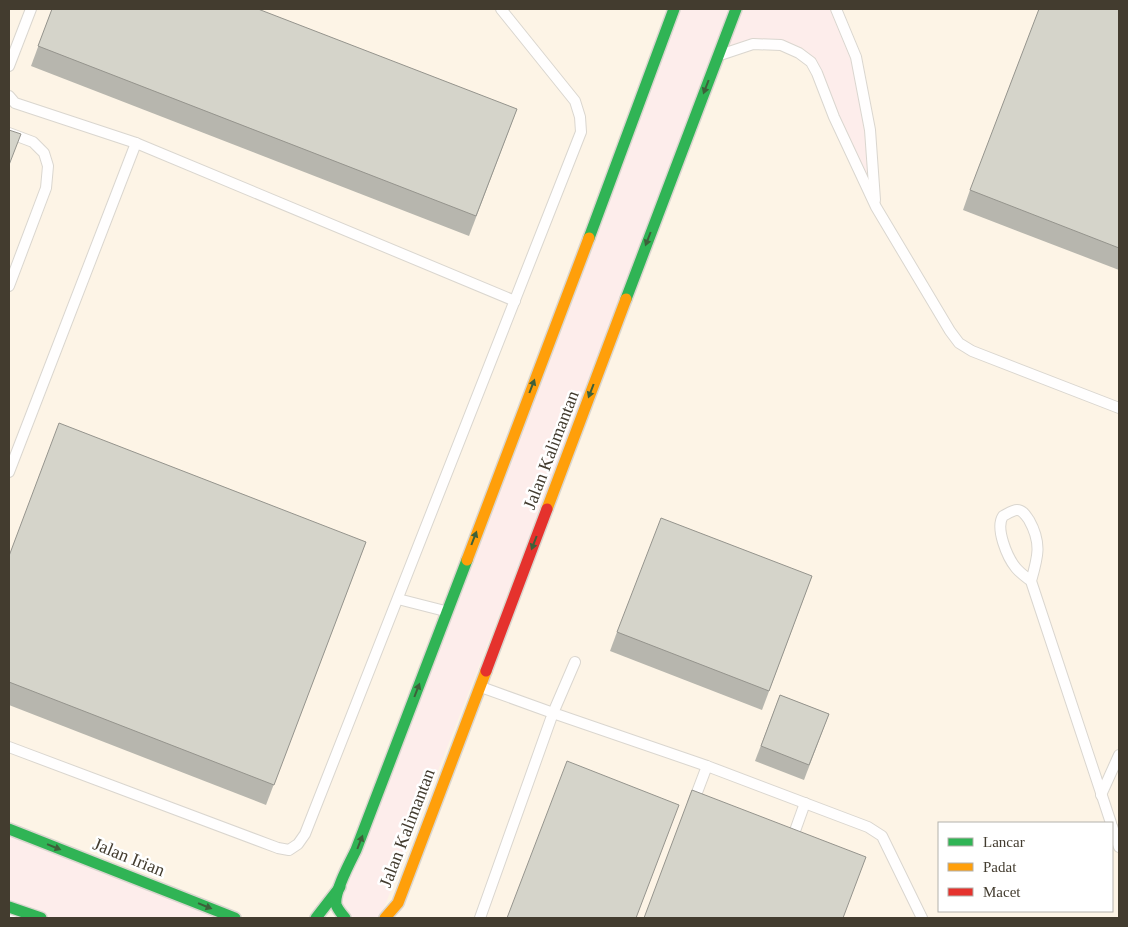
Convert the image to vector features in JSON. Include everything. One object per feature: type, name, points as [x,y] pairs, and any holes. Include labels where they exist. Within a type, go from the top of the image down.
[{"type":"street","points":[[345,918],[336,904],[340,887],[356,850],[674,9]]},
{"type":"street","name":"Jalan Kalimantan","points":[[398,903],[736,9]]},
{"type":"street","name":"Jalan Irian","points":[[9,829],[235,918]]},
{"type":"street","points":[[316,918],[340,887]]},
{"type":"street","points":[[380,918],[398,903]]},
{"type":"street","points":[[385,918],[398,903]]},
{"type":"street","points":[[9,907],[41,918]]},
{"type":"lane","points":[[9,66],[31,9]]},
{"type":"lane","points":[[9,747],[278,848],[289,850],[298,844],[305,834],[581,132],[580,117],[575,102],[501,9]]},
{"type":"lane","points":[[836,9],[856,58],[867,112],[876,207]]},
{"type":"lane","points":[[718,56],[753,44],[781,45],[799,53],[810,62],[817,73],[834,117],[876,207],[959,343],[972,350],[1119,408]]},
{"type":"lane","points":[[9,96],[15,102],[136,143],[514,302]]},
{"type":"lane","points":[[9,134],[33,142],[44,153],[48,166],[46,188],[9,286]]},
{"type":"lane","points":[[9,472],[136,143]]},
{"type":"lane","points":[[1031,581],[1037,560],[1038,542],[1026,515],[1022,511],[1016,510],[1002,516],[999,525],[1000,534],[1016,568],[1031,581],[1110,822]]},
{"type":"lane","points":[[398,598],[446,611]]},
{"type":"lane","points":[[480,918],[553,713],[574,662]]},
{"type":"lane","points":[[480,687],[706,766],[868,827],[882,836],[922,918]]},
{"type":"lane","points":[[1101,795],[1119,755]]},
{"type":"lane","points":[[690,810],[706,766]]},
{"type":"lane","points":[[788,849],[805,803]]},
{"type":"lane","points":[[1113,830],[1119,847]]},
{"type":"shaded area","points":[[9,9],[1119,9],[1119,918],[20,918],[9,914]]},
{"type":"shaded area","points":[[674,9],[836,9],[856,57],[876,207],[817,73],[799,53],[753,44],[719,55],[380,918],[345,918],[337,896]]},
{"type":"shaded area","points":[[9,829],[235,918],[41,918],[9,907]]},
{"type":"building","points":[[52,9],[258,9],[517,109],[476,216],[38,46]]},
{"type":"building","points":[[1039,9],[1119,9],[1119,248],[970,190]]},
{"type":"building","points":[[9,130],[21,134],[9,165]]},
{"type":"building","points":[[59,423],[366,542],[274,785],[9,682],[9,556]]},
{"type":"building","points":[[661,518],[812,576],[769,691],[617,632]]},
{"type":"building","points":[[780,695],[829,714],[809,765],[761,746]]},
{"type":"building","points":[[567,761],[679,805],[636,918],[507,918]]},
{"type":"building","points":[[692,790],[866,857],[843,918],[644,918]]},
{"type":"traffic: fast","points":[[589,238],[674,9]]},
{"type":"traffic: fast","points":[[626,299],[736,9]]},
{"type":"traffic: fast","points":[[345,918],[338,910],[336,904],[337,892],[356,850],[467,560]]},
{"type":"traffic: fast","points":[[9,829],[235,918]]},
{"type":"traffic: fast","points":[[316,918],[340,887]]},
{"type":"traffic: fast","points":[[9,907],[41,918]]},
{"type":"traffic: slow","points":[[467,560],[589,238]]},
{"type":"traffic: slow","points":[[547,509],[626,299]]},
{"type":"traffic: slow","points":[[385,918],[398,903],[486,671]]},
{"type":"traffic: jam","points":[[486,671],[547,509]]}]
